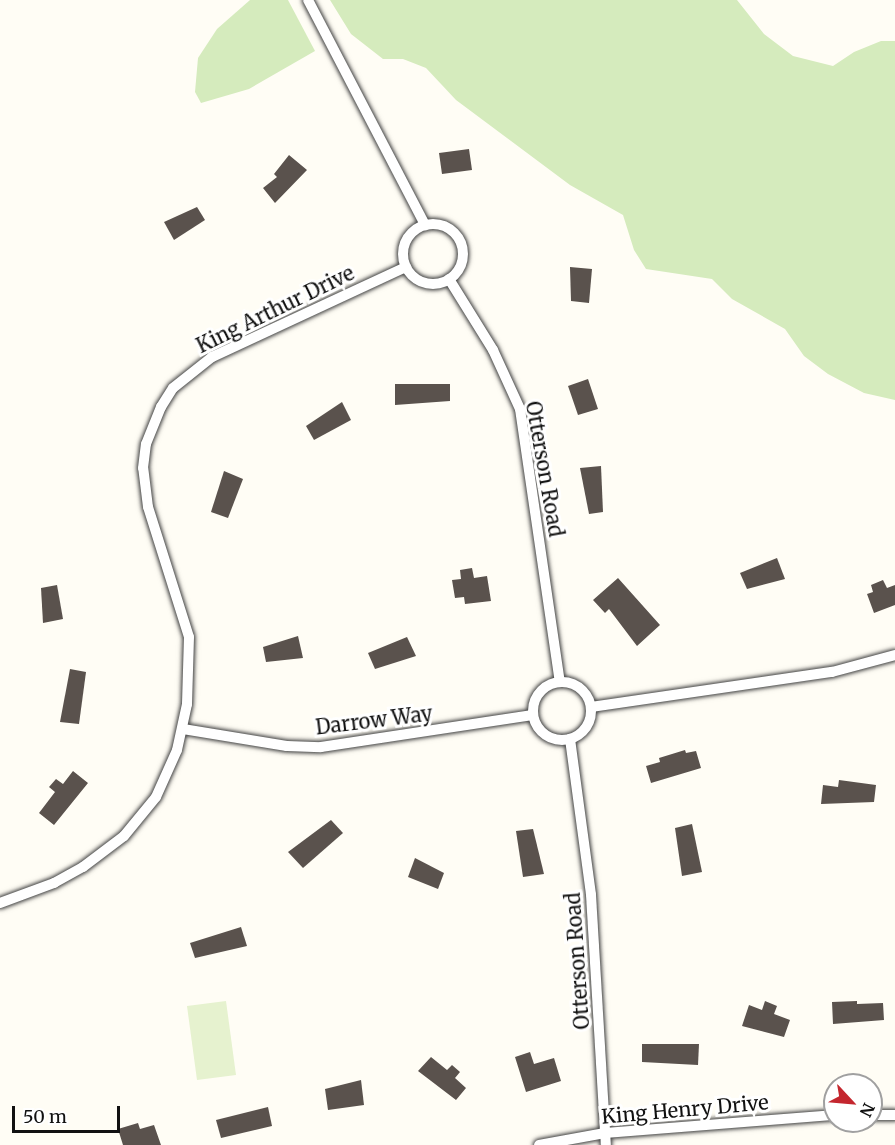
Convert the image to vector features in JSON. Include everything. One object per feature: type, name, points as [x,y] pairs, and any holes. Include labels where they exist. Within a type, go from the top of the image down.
[{"type":"street","points":[[308,0],[425,225]]},
{"type":"street","points":[[425,225],[443,225],[458,237],[461,264],[449,279],[425,282],[406,267],[406,242],[425,225]]},
{"type":"street","name":"King Arthur Drive","points":[[0,903],[54,883],[83,867],[123,836],[156,797],[183,729],[190,671],[189,637],[144,487],[144,460],[153,423],[173,388],[212,357],[406,267]]},
{"type":"street","name":"Otterson Road","points":[[449,279],[493,350],[520,409],[560,682]]},
{"type":"street","points":[[591,707],[832,672],[895,655]]},
{"type":"street","points":[[560,682],[580,688],[591,707],[586,727],[570,739],[556,739],[543,733],[533,715],[539,693],[560,682]]},
{"type":"street","name":"Darrow Way","points":[[183,729],[287,746],[321,747],[533,715]]},
{"type":"street","name":"Otterson Road","points":[[570,739],[593,915],[605,1139]]},
{"type":"street","name":"King Henry Drive","points":[[539,1145],[823,1116]]},
{"type":"green space","points":[[250,0],[288,0],[315,51],[249,89],[201,103],[195,92],[198,58],[217,29]]},
{"type":"green space","points":[[330,0],[737,0],[764,34],[793,56],[833,66],[854,52],[881,41],[895,41],[895,400],[864,393],[828,374],[804,356],[785,329],[732,299],[712,279],[646,269],[634,250],[623,215],[570,185],[456,100],[426,68],[403,59],[383,59],[351,34]]},
{"type":"green space","points":[[226,1001],[236,1075],[197,1080],[187,1006]]},
{"type":"building","points":[[469,149],[472,170],[442,174],[439,153]]},
{"type":"building","points":[[289,155],[307,170],[275,203],[263,188],[277,177],[274,174]]},
{"type":"building","points":[[197,207],[205,220],[174,240],[164,222]]},
{"type":"building","points":[[570,267],[592,269],[589,303],[571,301]]},
{"type":"building","points":[[588,379],[598,409],[578,415],[568,386]]},
{"type":"building","points":[[395,384],[450,384],[450,401],[395,405]]},
{"type":"building","points":[[342,402],[351,420],[314,440],[306,426]]},
{"type":"building","points":[[601,466],[603,512],[589,514],[580,468]]},
{"type":"building","points":[[224,471],[243,479],[228,518],[211,512]]},
{"type":"building","points":[[777,558],[785,579],[747,589],[740,573]]},
{"type":"building","points":[[472,568],[474,578],[487,576],[491,601],[465,604],[464,597],[455,598],[452,580],[461,579],[460,570]]},
{"type":"building","points":[[618,578],[660,625],[637,646],[609,609],[605,613],[593,600]]},
{"type":"building","points":[[883,580],[887,588],[895,585],[895,605],[874,613],[867,594],[873,592],[871,585]]},
{"type":"building","points":[[57,585],[63,619],[43,623],[41,588]]},
{"type":"building","points":[[298,636],[303,658],[266,662],[263,647]]},
{"type":"building","points":[[407,637],[416,656],[375,669],[368,653]]},
{"type":"building","points":[[70,669],[86,672],[79,724],[60,722]]},
{"type":"building","points":[[685,750],[686,753],[696,751],[701,768],[651,783],[646,766],[660,762],[659,758]]},
{"type":"building","points":[[73,771],[88,783],[54,825],[39,813],[55,792],[49,787],[56,779],[63,784]]},
{"type":"building","points":[[839,780],[876,785],[874,802],[821,804],[823,785],[838,787]]},
{"type":"building","points":[[331,820],[343,833],[303,868],[288,852]]},
{"type":"building","points":[[692,824],[702,872],[682,876],[675,828]]},
{"type":"building","points":[[533,829],[544,874],[523,877],[516,831]]},
{"type":"building","points":[[415,858],[444,873],[438,889],[408,877]]},
{"type":"building","points":[[241,927],[247,946],[195,958],[190,943]]},
{"type":"building","points":[[765,1001],[777,1006],[774,1014],[790,1020],[784,1037],[742,1026],[749,1005],[762,1010]]},
{"type":"building","points":[[857,1001],[857,1004],[883,1003],[884,1020],[833,1024],[832,1002]]},
{"type":"building","points":[[642,1044],[699,1044],[698,1065],[642,1062]]},
{"type":"building","points":[[530,1052],[534,1064],[554,1058],[561,1081],[526,1092],[515,1057]]},
{"type":"building","points":[[431,1057],[447,1070],[452,1065],[460,1072],[455,1078],[466,1088],[456,1100],[418,1071]]},
{"type":"building","points":[[361,1080],[364,1105],[328,1110],[325,1089]]},
{"type":"building","points":[[268,1107],[272,1126],[221,1138],[216,1120]]},
{"type":"building","points":[[138,1123],[140,1129],[154,1125],[161,1145],[123,1145],[118,1129]]}]
